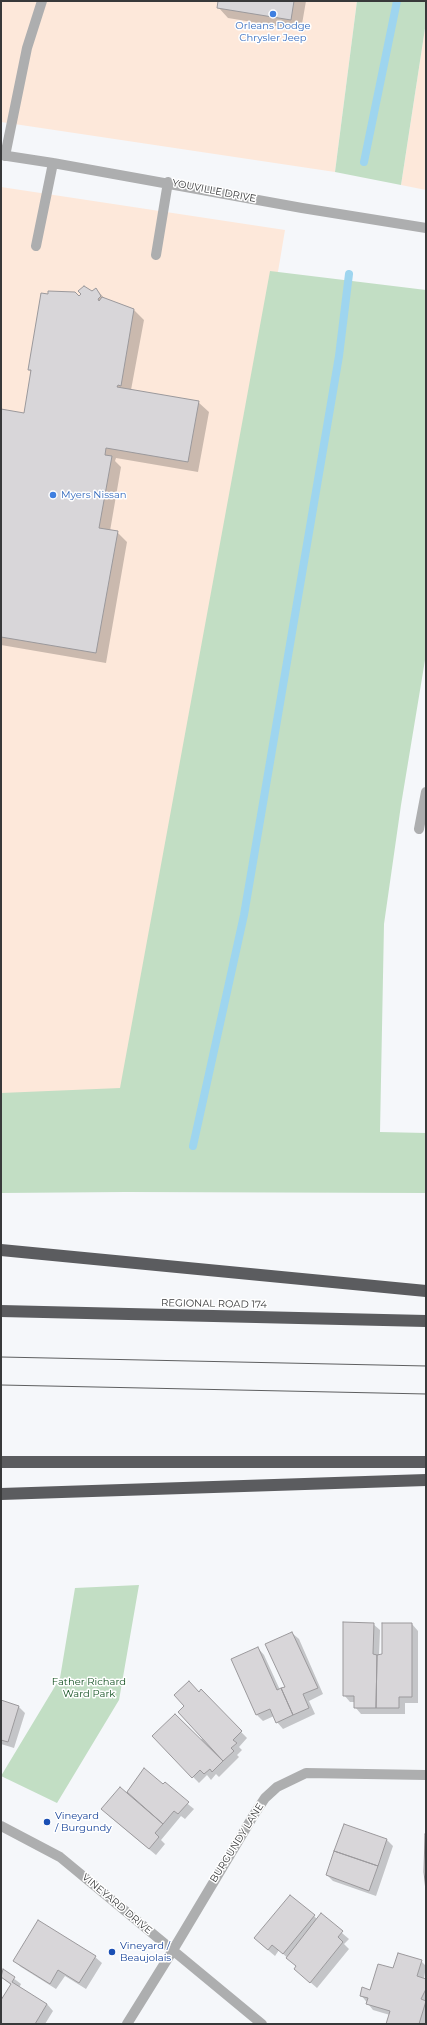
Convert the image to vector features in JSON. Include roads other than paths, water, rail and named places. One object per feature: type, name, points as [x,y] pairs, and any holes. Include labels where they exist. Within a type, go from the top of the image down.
[{"type":"highway","points":[[1,1250],[426,1292]]},
{"type":"highway","name":"REGIONAL ROAD 174","points":[[1,1312],[426,1320]]},
{"type":"highway","points":[[1,1462],[426,1462]]},
{"type":"highway","points":[[1,1494],[426,1480]]},
{"type":"street","points":[[3,156],[27,48],[42,1]]},
{"type":"street","name":"YOUVILLE DRIVE","points":[[3,156],[168,182],[302,208],[426,228]]},
{"type":"street","points":[[36,246],[53,163]]},
{"type":"street","points":[[156,255],[168,182]]},
{"type":"street","points":[[419,829],[426,792]]},
{"type":"street","name":"BURGUNDY LANE","points":[[127,2024],[255,1813],[265,1798],[278,1787],[306,1773],[426,1775]]},
{"type":"street","name":"VINEYARD DRIVE","points":[[1,1826],[60,1857],[262,2024]]},
{"type":"waterway","points":[[364,162],[397,1]]},
{"type":"waterway","points":[[193,1146],[244,915],[339,356],[349,274]]},
{"type":"tram line","points":[[1,1357],[426,1366]]},
{"type":"tram line","points":[[1,1385],[426,1394]]},
{"type":"place","name":"Orleans Dodge Chrysler Jeep","points":[[273,14]]},
{"type":"place","name":"Myers Nissan","points":[[53,495]]},
{"type":"place","name":"Vineyard / Burgundy","points":[[47,1822]]},
{"type":"place","name":"Vineyard / Beaujolais","points":[[112,1952]]},
{"type":"park label","name":"Father Richard Ward Park","points":[[89,1688]]}]
